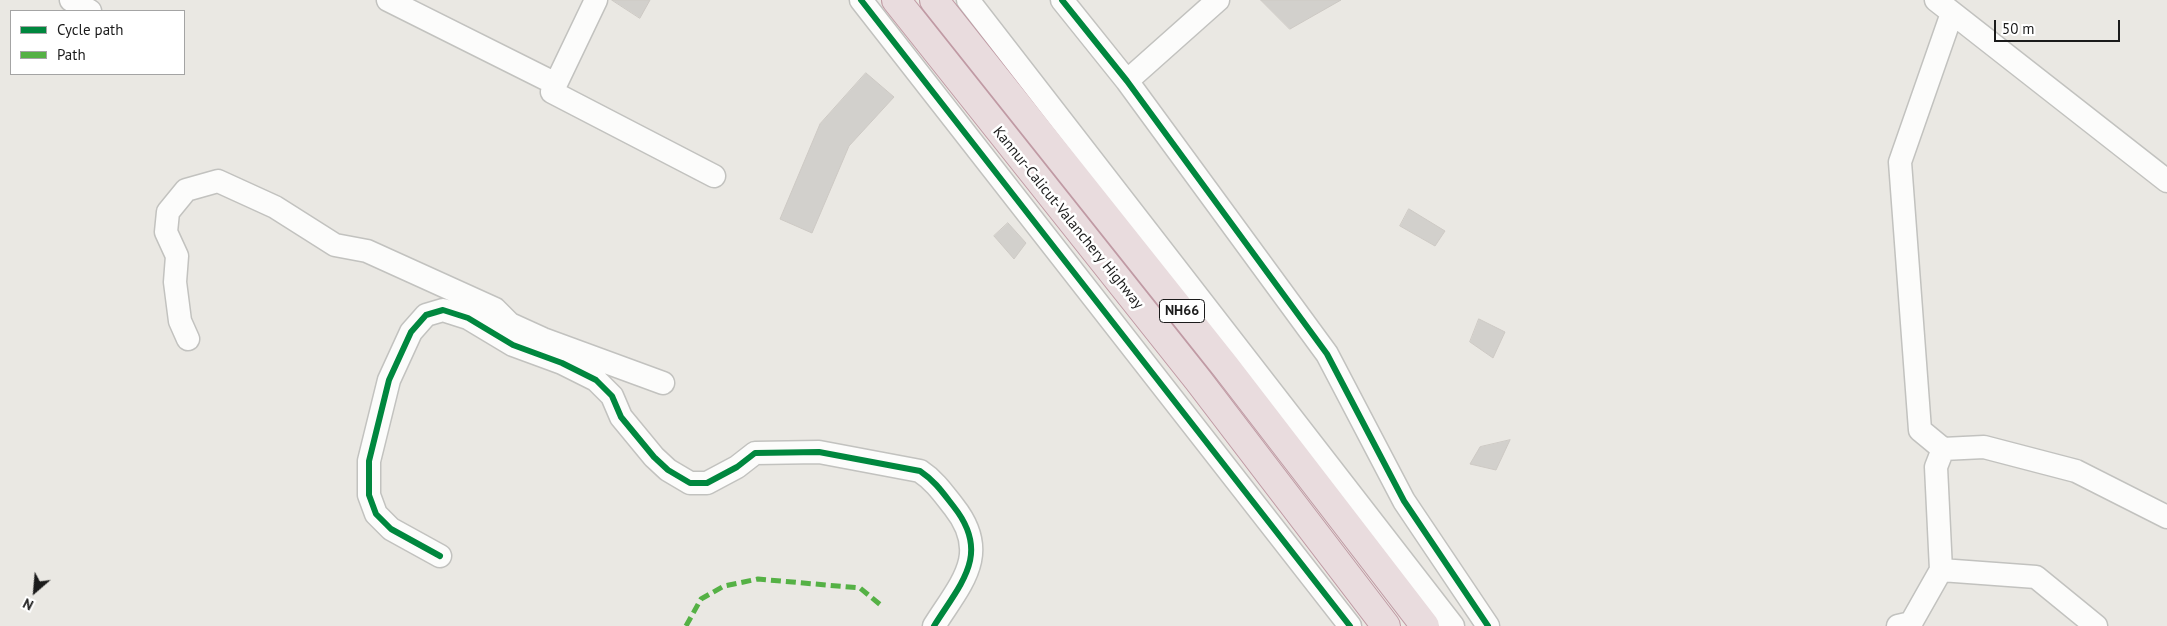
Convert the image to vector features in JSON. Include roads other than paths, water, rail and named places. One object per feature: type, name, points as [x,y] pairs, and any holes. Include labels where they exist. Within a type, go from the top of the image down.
[{"type":"highway","name":"Kannur-Calicut-Valanchery Highway","points":[[896,0],[1198,380],[1386,626]]},
{"type":"highway","name":"NH66","points":[[934,0],[1225,366],[1425,626]]},
{"type":"street","points":[[71,0],[88,10]]},
{"type":"street","points":[[388,0],[556,84]]},
{"type":"street","points":[[596,0],[552,92],[714,176]]},
{"type":"street","points":[[861,0],[1350,626]]},
{"type":"street","points":[[968,0],[1454,626]]},
{"type":"street","points":[[1062,0],[1127,81],[1327,354],[1404,501],[1488,626]]},
{"type":"street","points":[[1127,81],[1218,0]]},
{"type":"street","points":[[2167,181],[1944,4],[1900,162],[1920,430],[1943,449],[1984,448],[2076,471],[2167,517]]},
{"type":"street","points":[[188,339],[180,321],[176,282],[177,256],[166,232],[168,212],[186,190],[218,182],[275,207],[335,245],[367,251],[395,262],[420,276],[495,309],[510,324],[577,360],[612,396],[621,417],[654,457],[668,470],[690,482],[707,484],[737,467],[755,453],[819,452],[920,471],[934,480],[967,523],[973,545],[968,572],[934,626]]},
{"type":"street","points":[[440,556],[391,529],[376,514],[369,495],[369,461],[389,380],[411,332],[426,316],[443,310],[468,318],[513,345],[663,383]]},
{"type":"street","points":[[1898,626],[1911,623],[1941,570],[1936,467],[1943,449]]},
{"type":"street","points":[[1941,570],[2036,577],[2096,626]]}]
